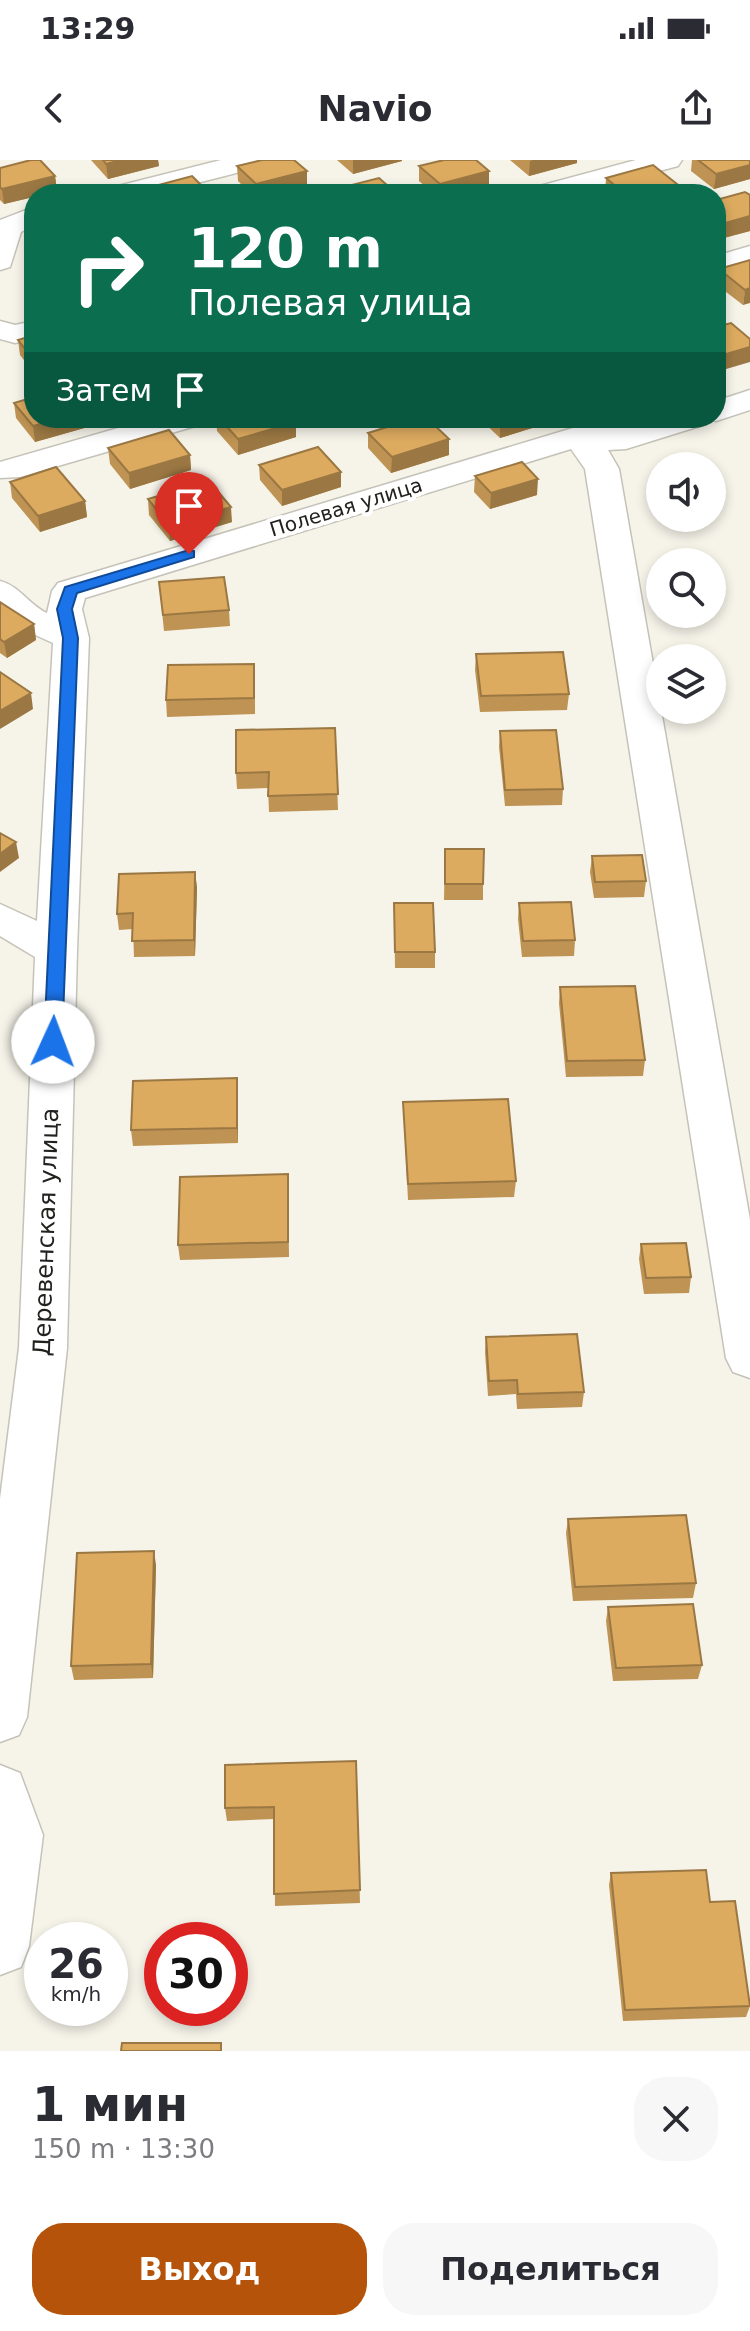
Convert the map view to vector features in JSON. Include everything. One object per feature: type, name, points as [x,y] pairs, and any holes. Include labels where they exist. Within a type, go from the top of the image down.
[{"type":"street","points":[[159,184],[254,160]]},
{"type":"street","points":[[579,184],[668,160]]},
{"type":"street","points":[[0,261],[7,227],[24,218]]},
{"type":"street","points":[[726,262],[750,255]]},
{"type":"street","points":[[726,392],[750,385]]},
{"type":"street","points":[[726,408],[750,400]]},
{"type":"street","points":[[8,470],[153,428]]},
{"type":"street","points":[[0,592],[24,616],[68,624],[503,473],[618,428]]},
{"type":"street","points":[[584,443],[649,428]]},
{"type":"street","points":[[584,443],[602,469],[750,1358]]},
{"type":"street","name":"Деревенская улица","points":[[0,1717],[43,1348],[68,624]]},
{"type":"street","points":[[0,918],[56,950]]},
{"type":"street","points":[[0,1792],[15,1835],[0,1946]]},
{"type":"building","points":[[40,160],[55,176],[0,187],[0,168]]},
{"type":"building","points":[[262,160],[294,160],[307,171],[256,184],[237,166]]},
{"type":"building","points":[[444,160],[476,160],[489,171],[440,184],[419,166]]},
{"type":"building","points":[[698,160],[750,160],[750,165],[716,174]]},
{"type":"building","points":[[653,165],[677,184],[613,184],[606,178]]},
{"type":"building","points":[[192,176],[200,184],[162,184]]},
{"type":"building","points":[[379,178],[386,184],[355,184]]},
{"type":"building","points":[[745,192],[750,195],[750,216],[726,223],[726,197]]},
{"type":"building","points":[[750,260],[750,288],[745,290],[726,275],[726,267]]},
{"type":"building","points":[[731,323],[750,339],[750,347],[726,354],[726,324]]},
{"type":"building","points":[[24,400],[24,415],[14,403]]},
{"type":"building","points":[[228,428],[276,428],[238,439]]},
{"type":"building","points":[[384,428],[437,428],[449,439],[392,457],[368,433]]},
{"type":"building","points":[[169,430],[190,455],[129,473],[108,448]]},
{"type":"building","points":[[318,447],[341,472],[282,490],[259,465]]},
{"type":"building","points":[[522,462],[538,479],[491,493],[475,476]]},
{"type":"building","points":[[56,467],[85,501],[38,516],[10,482]]},
{"type":"building","points":[[209,481],[231,507],[169,525],[148,499]]},
{"type":"building","points":[[224,577],[229,610],[163,615],[159,582]]},
{"type":"building","points":[[0,602],[34,624],[4,642],[0,639]]},
{"type":"building","points":[[563,652],[569,694],[481,696],[476,654]]},
{"type":"building","points":[[254,664],[254,698],[166,700],[168,665]]},
{"type":"building","points":[[0,672],[31,693],[0,711]]},
{"type":"building","points":[[335,728],[338,794],[268,796],[269,772],[236,773],[236,730]]},
{"type":"building","points":[[556,730],[563,789],[505,790],[500,731]]},
{"type":"building","points":[[0,833],[16,842],[0,854]]},
{"type":"building","points":[[445,849],[484,849],[483,884],[445,884]]},
{"type":"building","points":[[642,855],[646,881],[595,882],[592,856]]},
{"type":"building","points":[[195,872],[194,940],[132,941],[133,913],[117,914],[119,874]]},
{"type":"building","points":[[571,902],[575,940],[523,941],[519,903]]},
{"type":"building","points":[[394,903],[433,903],[435,952],[395,952]]},
{"type":"building","points":[[635,986],[645,1060],[567,1061],[560,987]]},
{"type":"building","points":[[237,1078],[237,1128],[131,1130],[133,1081]]},
{"type":"building","points":[[508,1099],[516,1181],[408,1184],[403,1102]]},
{"type":"building","points":[[288,1174],[288,1242],[178,1245],[180,1177]]},
{"type":"building","points":[[686,1243],[691,1277],[646,1278],[641,1244]]},
{"type":"building","points":[[577,1334],[584,1392],[518,1394],[517,1380],[489,1381],[486,1337]]},
{"type":"building","points":[[686,1515],[696,1583],[575,1587],[568,1519]]},
{"type":"building","points":[[154,1551],[151,1664],[71,1666],[77,1553]]},
{"type":"building","points":[[693,1604],[702,1665],[616,1668],[608,1607]]},
{"type":"building","points":[[356,1761],[360,1890],[274,1894],[274,1807],[225,1808],[225,1765]]},
{"type":"building","points":[[706,1870],[710,1902],[735,1901],[750,2006],[625,2010],[611,1873]]},
{"type":"building","points":[[122,2043],[221,2043],[221,2051],[121,2051]]},
{"type":"route","points":[[53,1042],[71,638],[64,609],[70,591],[189,554]]}]
